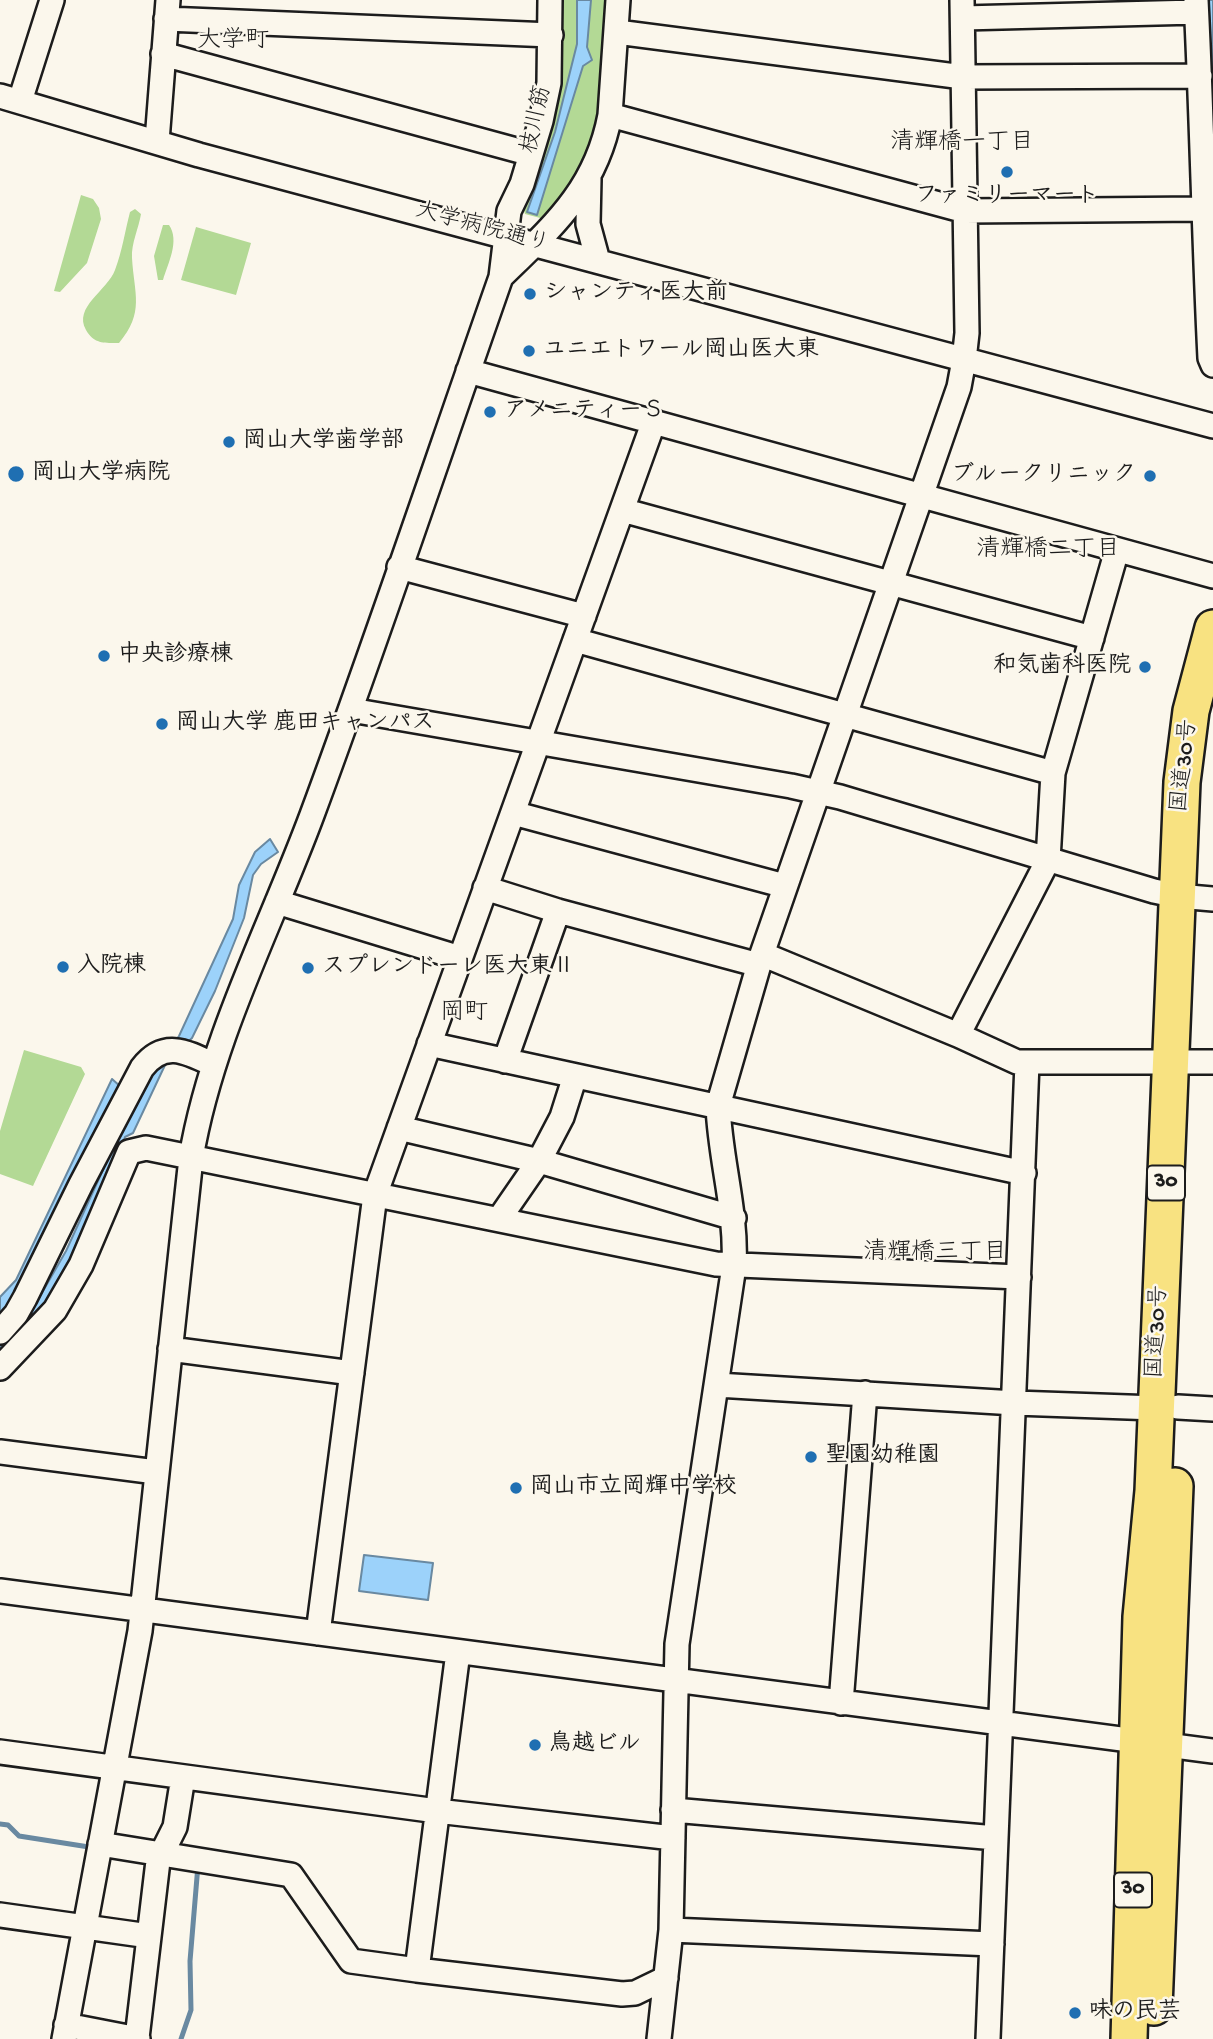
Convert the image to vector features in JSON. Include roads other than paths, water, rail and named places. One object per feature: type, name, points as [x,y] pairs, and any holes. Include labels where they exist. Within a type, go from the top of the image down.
[{"type":"highway","name":"国道30号","points":[[1197,898],[1185,742],[1213,628]]},
{"type":"highway","name":"国道30号","points":[[1153,2039],[1151,1743],[1141,1617],[1153,1491],[1167,1408],[1192,1061],[1197,898],[1205,782],[1213,728]]},
{"type":"highway","name":"国道30号","points":[[1129,2039],[1151,1743]]},
{"type":"street","points":[[10,99],[51,0]]},
{"type":"street","name":"枝川筋","points":[[501,277],[509,211],[522,184],[549,83],[550,0]]},
{"type":"street","points":[[183,1777],[175,1827],[160,1854],[138,2039],[65,2032],[142,1611],[197,1122],[214,1065],[351,710],[501,277],[563,215],[589,178],[607,133],[618,0]]},
{"type":"street","points":[[659,2039],[671,1930],[677,1644],[734,1266],[734,1218],[719,1132],[718,1106],[760,960],[958,387],[967,333],[962,9],[1196,6],[1202,209],[1210,358],[1213,365]]},
{"type":"street","points":[[157,141],[167,9],[551,36]]},
{"type":"street","points":[[617,32],[963,77],[1200,76]]},
{"type":"street","points":[[163,54],[531,154]]},
{"type":"street","name":"大学病院通り","points":[[10,99],[199,155],[1213,426]]},
{"type":"street","points":[[610,115],[965,211],[1202,209]]},
{"type":"street","points":[[589,178],[588,224],[598,261]]},
{"type":"street","points":[[468,371],[1213,576]]},
{"type":"street","points":[[318,1633],[374,1195],[654,421]]},
{"type":"street","points":[[622,510],[1092,638]]},
{"type":"street","points":[[958,1035],[1048,860],[1053,773],[1117,550]]},
{"type":"street","points":[[400,567],[584,616]]},
{"type":"street","points":[[575,640],[1053,773]]},
{"type":"street","points":[[351,710],[817,792],[1048,860],[1197,898]]},
{"type":"street","points":[[513,813],[785,887]]},
{"type":"street","points":[[485,888],[558,911],[760,960],[958,1035],[1017,1062],[1192,1061]]},
{"type":"street","points":[[277,902],[460,958]]},
{"type":"street","points":[[505,1061],[558,911]]},
{"type":"street","points":[[429,1045],[1024,1173]]},
{"type":"street","points":[[0,1332],[16,1314],[25,1298],[81,1184],[142,1068],[151,1056],[167,1051],[186,1052],[214,1065]]},
{"type":"street","points":[[988,2039],[1027,1063]]},
{"type":"street","points":[[499,1219],[539,1161],[562,1117],[575,1076]]},
{"type":"street","points":[[399,1128],[539,1161],[734,1218]]},
{"type":"street","points":[[0,1368],[54,1310],[81,1265],[129,1152],[146,1148],[716,1264],[1019,1277]]},
{"type":"street","points":[[170,1349],[352,1373]]},
{"type":"street","points":[[717,1385],[1015,1404],[1213,1409]]},
{"type":"street","points":[[841,1703],[865,1393]]},
{"type":"street","points":[[0,1451],[156,1472]]},
{"type":"street","points":[[0,1591],[1213,1751]]},
{"type":"street","points":[[417,1970],[458,1652]]},
{"type":"street","points":[[0,1752],[437,1811],[673,1838]]},
{"type":"street","points":[[673,1810],[996,1838]]},
{"type":"street","points":[[100,1844],[291,1875],[351,1961],[622,1994],[635,1993],[666,1978]]},
{"type":"street","points":[[0,1915],[149,1936]]},
{"type":"street","points":[[671,1930],[992,1944]]},
{"type":"water","points":[[577,0],[591,0],[587,47],[592,60],[583,66],[537,215],[527,212],[555,132],[577,44]]},
{"type":"water","points":[[1205,0],[1213,0],[1213,239],[1211,74]]},
{"type":"water","points":[[270,839],[278,852],[261,864],[253,875],[244,918],[215,991],[192,1038],[166,1063],[133,1133],[125,1137],[90,1222],[58,1283],[36,1316],[0,1355],[0,1340],[39,1298],[66,1251],[143,1082],[179,1036],[233,919],[239,885],[255,852]]},
{"type":"water","points":[[112,1079],[121,1087],[22,1291],[0,1314],[0,1297],[16,1280]]},
{"type":"water","points":[[364,1555],[433,1563],[428,1600],[359,1591]]},
{"type":"waterway","points":[[0,1824],[8,1825],[19,1836],[89,1847]]},
{"type":"waterway","points":[[181,2039],[191,2010],[190,1961],[198,1865]]},
{"type":"place","name":"ファミリーマート","points":[[1007,172]]},
{"type":"place","name":"シャンティ医大前","points":[[530,294]]},
{"type":"place","name":"ユニエトワール岡山医大東","points":[[529,351]]},
{"type":"place","name":"アメニティーＳ","points":[[490,412]]},
{"type":"place","name":"岡山大学歯学部","points":[[229,442]]},
{"type":"place","name":"岡山大学病院","points":[[16,474]]},
{"type":"place","name":"ブルークリニック","points":[[1150,476]]},
{"type":"place","name":"中央診療棟","points":[[104,656]]},
{"type":"place","name":"和気歯科医院","points":[[1145,667]]},
{"type":"place","name":"岡山大学 鹿田キャンパス","points":[[162,724]]},
{"type":"place","name":"入院棟","points":[[63,967]]},
{"type":"place","name":"スプレンドーレ医大東Ⅱ","points":[[308,968]]},
{"type":"place","name":"聖園幼稚園","points":[[811,1457]]},
{"type":"place","name":"岡山市立岡輝中学校","points":[[516,1488]]},
{"type":"place","name":"鳥越ビル","points":[[535,1745]]},
{"type":"place","name":"味の民芸","points":[[1075,2013]]},
{"type":"district","name":"大学町","points":[[233,42]]},
{"type":"district","name":"清輝橋一丁目","points":[[962,144]]},
{"type":"district","name":"清輝橋二丁目","points":[[1048,551]]},
{"type":"district","name":"岡町","points":[[464,1014]]},
{"type":"district","name":"清輝橋三丁目","points":[[935,1254]]}]
